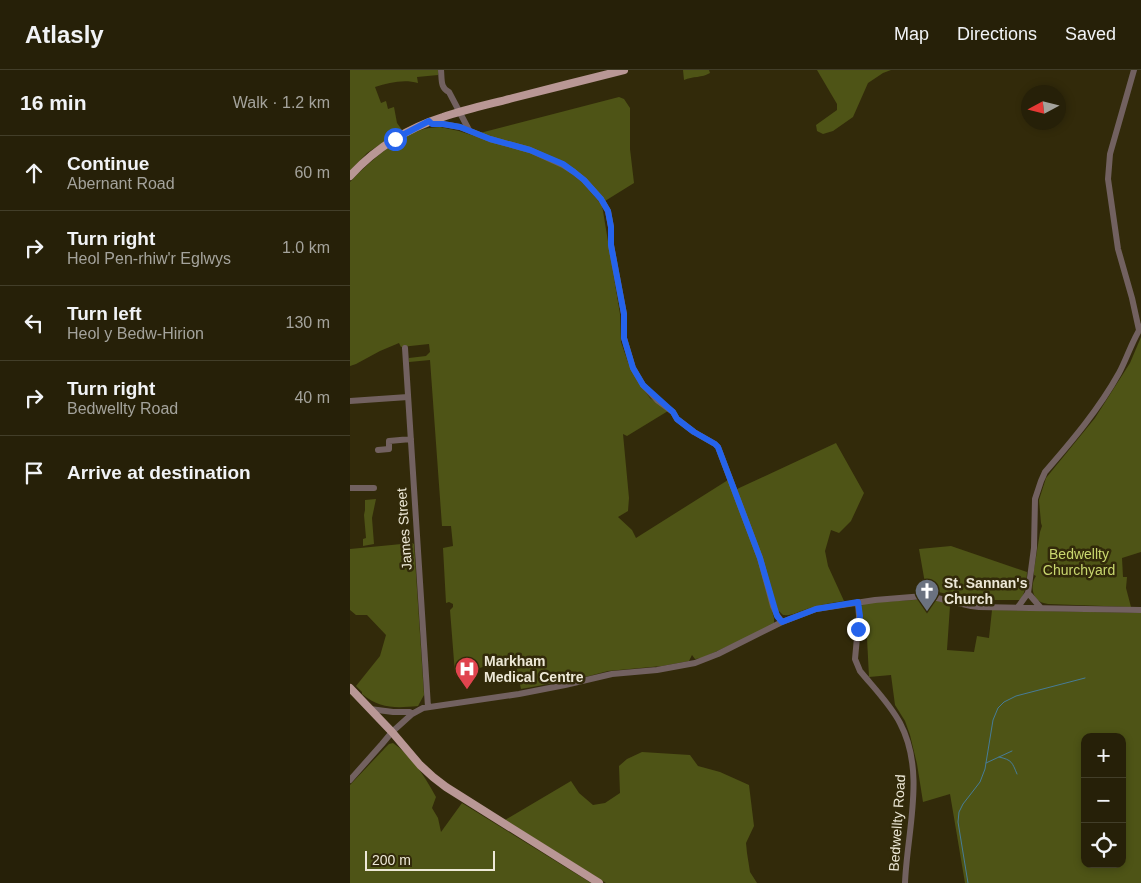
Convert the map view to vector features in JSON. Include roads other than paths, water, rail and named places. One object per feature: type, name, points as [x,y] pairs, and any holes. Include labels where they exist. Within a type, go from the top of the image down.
[{"type":"main road","points":[[350,176],[384,146],[429,121],[624,70]]},
{"type":"main road","points":[[350,688],[433,777],[599,883]]},
{"type":"street","points":[[441,70],[442,87],[445,91],[449,92],[469,130]]},
{"type":"street","points":[[1018,607],[1028,593],[1034,548],[1035,499],[1044,472],[1085,425],[1103,400],[1130,352],[1140,329],[1118,249],[1108,179],[1110,154],[1134,70]]},
{"type":"street","points":[[429,121],[432,124],[451,125],[469,130],[490,139],[530,150],[563,164],[584,180],[601,199],[608,211],[611,227],[611,245],[624,314],[624,338],[633,368],[643,385],[673,412],[677,419],[718,447],[760,558],[777,616],[782,622]]},
{"type":"street","name":"James Street","points":[[404,348],[428,707]]},
{"type":"street","points":[[350,401],[408,397]]},
{"type":"street","points":[[378,450],[389,450],[389,441],[410,439]]},
{"type":"street","points":[[350,488],[374,488]]},
{"type":"street","points":[[1028,593],[1041,608]]},
{"type":"street","points":[[350,780],[392,732],[412,714],[428,707],[519,694],[612,674],[657,670],[695,663],[718,654],[782,622],[816,609],[858,602],[933,596],[972,606],[1141,610]]},
{"type":"street","name":"Bedwellty Road","points":[[858,602],[860,616],[855,651],[857,666],[891,709],[900,724],[906,736],[913,765],[913,802],[905,883]]},
{"type":"street","points":[[370,709],[410,712],[412,714]]},
{"type":"waterway","points":[[968,883],[958,822],[959,812],[980,782],[985,769],[993,720],[998,708],[1004,702],[1016,696],[1085,678]]},
{"type":"waterway","points":[[986,763],[1012,751]]},
{"type":"waterway","points":[[999,757],[1011,762],[1017,774]]},
{"type":"place","name":"St. Sannan's Church","points":[[927,612]]},
{"type":"place","name":"Markham Medical Centre","points":[[467,690]]},
{"type":"park label","name":"Bedwellty Churchyard","points":[[1079,562]]}]
